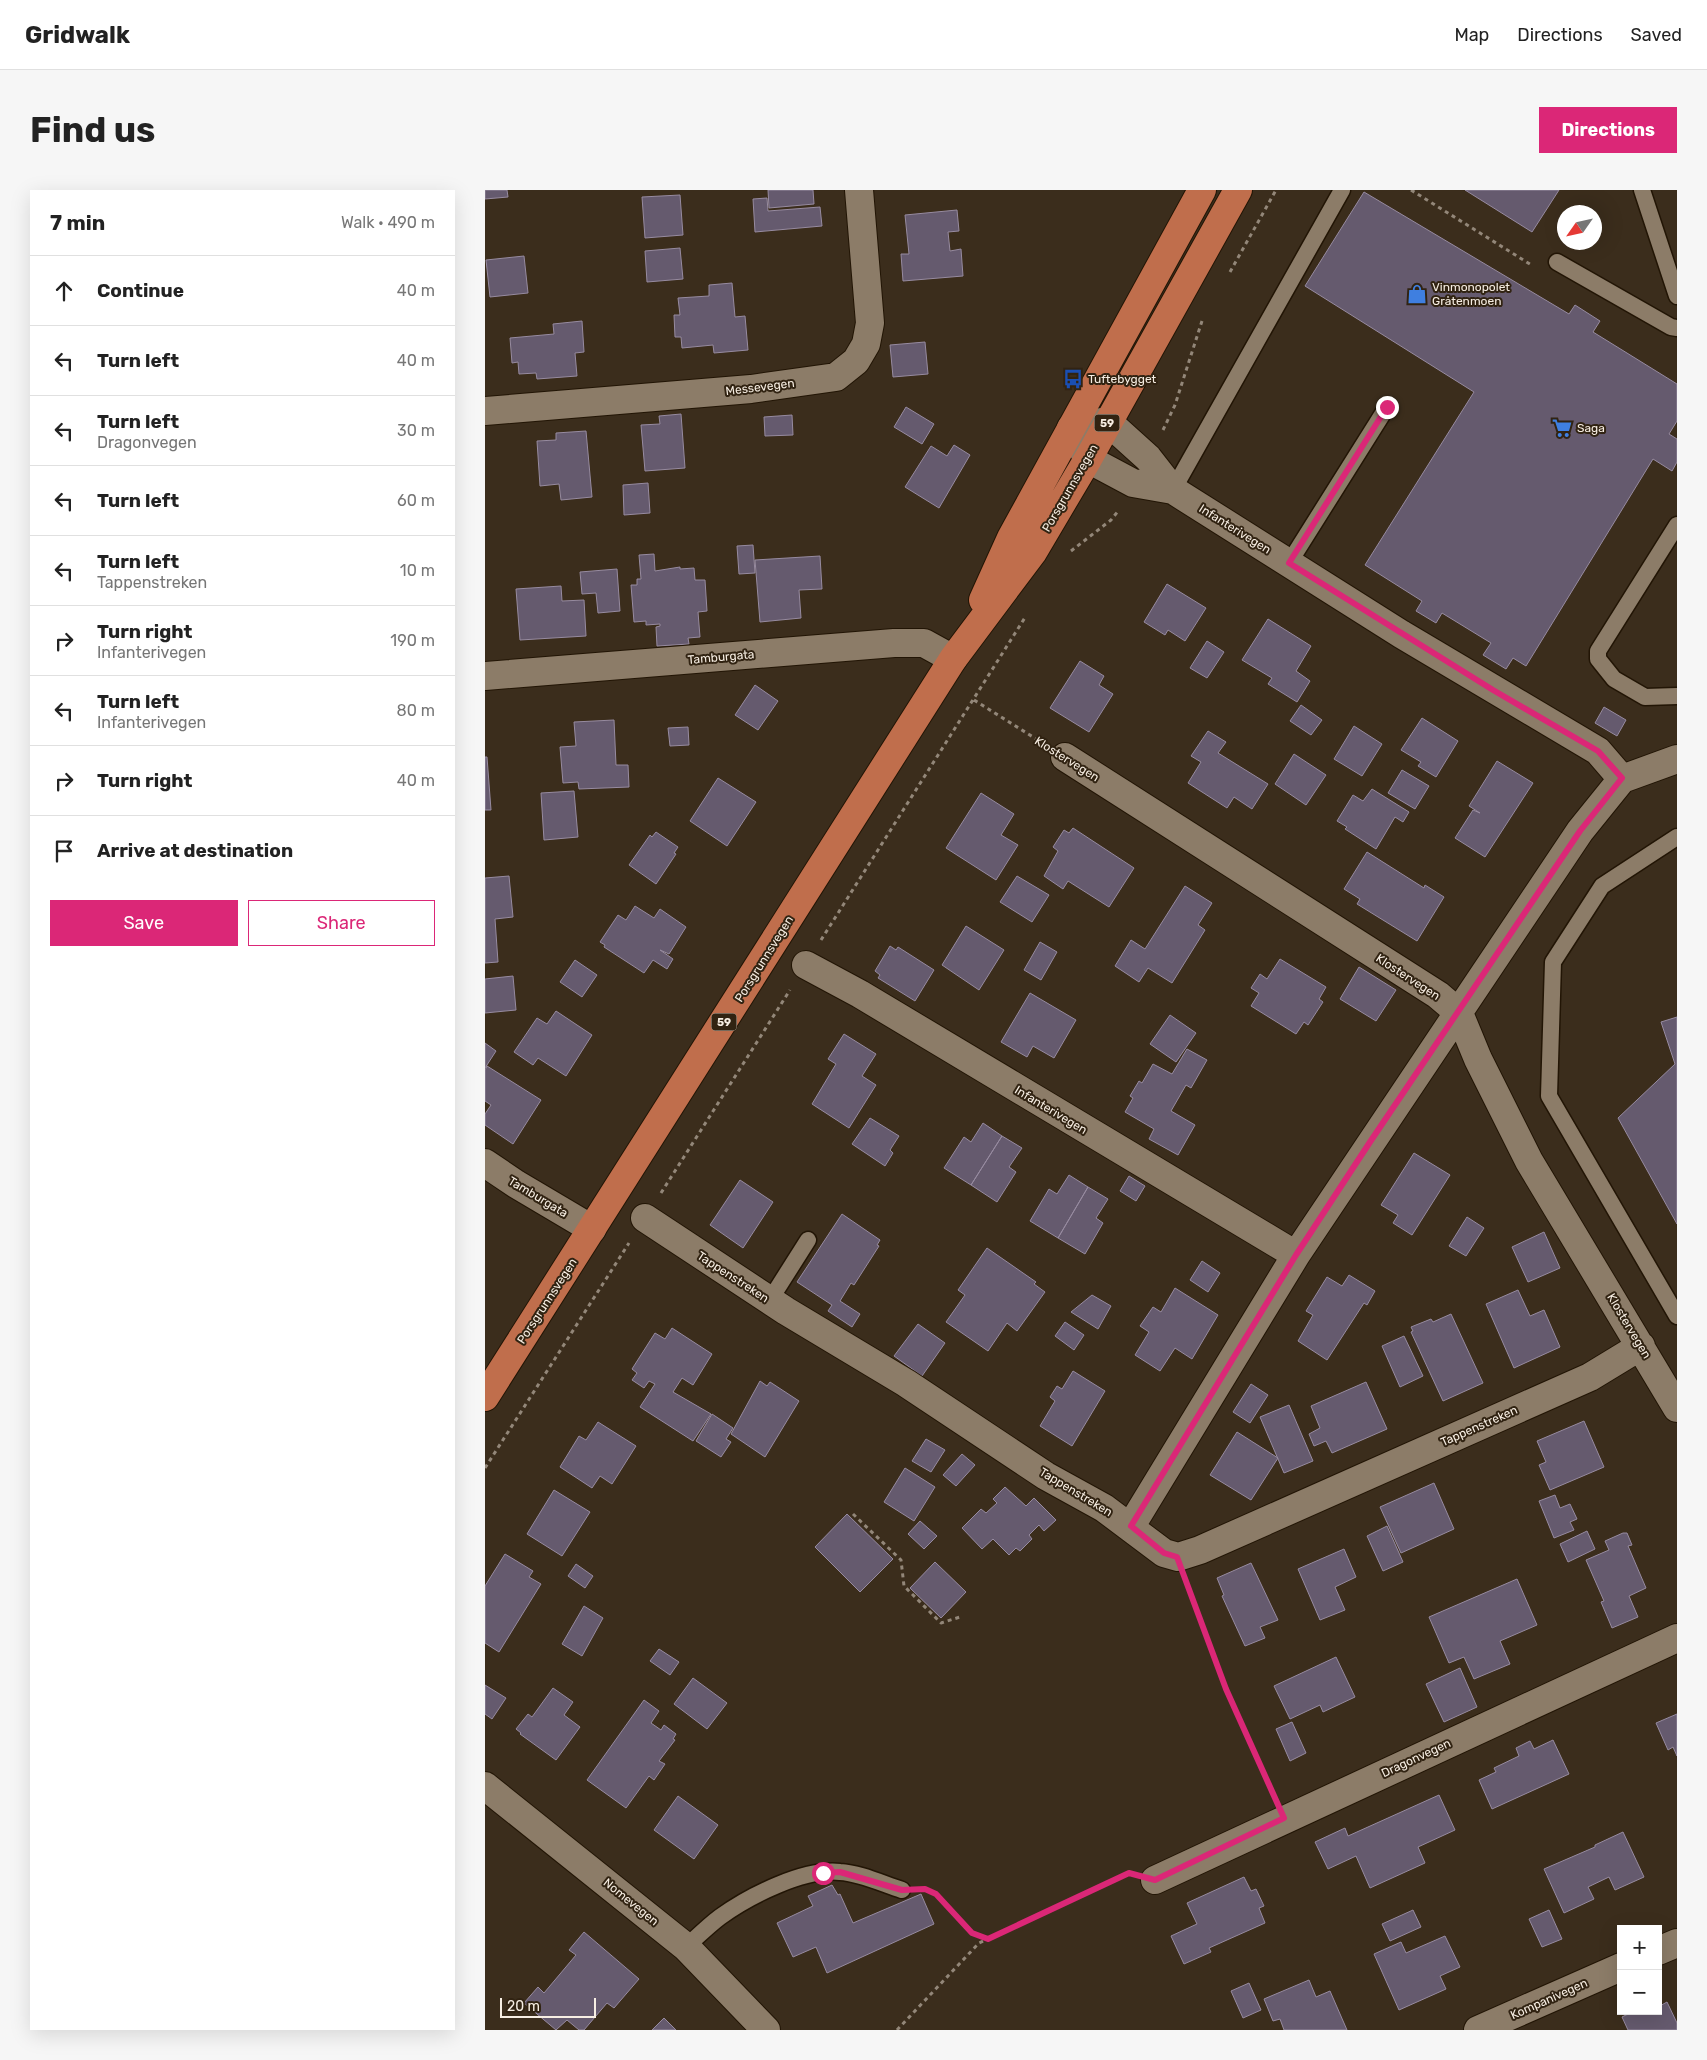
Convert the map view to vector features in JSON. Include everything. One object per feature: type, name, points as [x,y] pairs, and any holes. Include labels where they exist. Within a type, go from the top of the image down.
[{"type":"main road","name":"Porsgrunnsvegen","points":[[957,653],[1011,538],[1202,190]]},
{"type":"main road","name":"Porsgrunnsvegen","points":[[485,1398],[957,653],[1033,552],[1088,459],[1107,421],[1238,190]]},
{"type":"street","name":"Messevegen","points":[[485,411],[751,389],[836,377],[855,361],[866,344],[870,323],[859,190]]},
{"type":"street","points":[[1088,459],[1071,428],[1107,421]]},
{"type":"street","name":"Infanterivegen","points":[[1107,421],[1148,458],[1173,490],[1493,690],[1598,751],[1622,778]]},
{"type":"street","name":"Infanterivegen","points":[[1088,459],[1133,483],[1173,490]]},
{"type":"street","name":"Tamburgata","points":[[485,676],[894,643],[924,643],[957,653]]},
{"type":"street","name":"Klostervegen","points":[[1065,757],[1437,995],[1459,1013],[1478,1059],[1529,1161],[1677,1408]]},
{"type":"street","points":[[1131,1526],[1296,1255],[1580,831],[1622,778],[1677,760]]},
{"type":"street","name":"Infanterivegen","points":[[806,965],[860,994],[1296,1255]]},
{"type":"street","name":"Tamburgata","points":[[485,1163],[516,1184],[592,1229]]},
{"type":"street","name":"Tappenstreken","points":[[645,1218],[769,1300],[906,1383],[1046,1476],[1104,1508],[1131,1526],[1164,1553],[1177,1557],[1200,1550],[1590,1377],[1641,1346]]},
{"type":"street","name":"Dragonvegen","points":[[1155,1880],[1284,1818],[1677,1638]]},
{"type":"street","name":"Nomevegen","points":[[485,1786],[685,1947],[766,2030]]},
{"type":"street","points":[[1662,1949],[1677,1943]]},
{"type":"street","name":"Kompanivegen","points":[[1478,2030],[1617,1969]]},
{"type":"lane","points":[[1173,490],[1341,190]]},
{"type":"lane","points":[[1642,190],[1677,296]]},
{"type":"lane","points":[[1557,262],[1671,327],[1677,328]]},
{"type":"lane","points":[[1300,569],[1387,407]]},
{"type":"lane","points":[[1677,525],[1598,651],[1598,659],[1614,678],[1645,697],[1677,696]]},
{"type":"lane","points":[[1677,837],[1602,886],[1553,962],[1549,1096],[1677,1316]]},
{"type":"lane","points":[[769,1300],[808,1240]]},
{"type":"lane","points":[[685,1947],[721,1916],[773,1887],[795,1879],[823,1873],[840,1872],[902,1890]]},
{"type":"path","points":[[1225,281],[1276,190]]},
{"type":"path","points":[[1411,190],[1537,268],[1557,262]]},
{"type":"path","points":[[1162,431],[1175,405],[1206,314]]},
{"type":"path","name":"Klostervegen","points":[[974,700],[1065,757]]},
{"type":"path","points":[[853,1514],[901,1560],[904,1586],[941,1623],[960,1617]]},
{"type":"path","points":[[1177,1557],[1226,1689],[1284,1818]]},
{"type":"path","points":[[897,2030],[979,1943],[1129,1873],[1155,1880]]},
{"type":"path","points":[[902,1890],[925,1889],[936,1894],[972,1933],[988,1939]]},
{"type":"building","points":[[485,190],[507,190],[508,197],[485,199]]},
{"type":"building","points":[[768,190],[813,190],[814,204],[769,208]]},
{"type":"building","points":[[1465,190],[1559,190],[1532,232]]},
{"type":"building","name":"Saga","points":[[1364,192],[1569,314],[1575,305],[1600,321],[1593,332],[1677,384],[1677,421],[1669,434],[1677,439],[1677,462],[1672,471],[1653,459],[1526,666],[1513,658],[1506,669],[1483,655],[1491,643],[1442,613],[1436,623],[1416,611],[1422,601],[1365,565],[1474,392],[1305,286]]},
{"type":"building","points":[[680,195],[683,235],[645,238],[642,197]]},
{"type":"building","points":[[767,198],[768,211],[820,207],[822,226],[755,232],[753,199]]},
{"type":"building","points":[[957,210],[959,231],[948,232],[950,251],[961,249],[963,276],[903,281],[901,254],[909,254],[905,215]]},
{"type":"building","points":[[680,248],[683,279],[647,282],[645,251]]},
{"type":"building","points":[[524,256],[528,293],[490,297],[486,260]]},
{"type":"building","points":[[732,283],[735,317],[745,316],[748,350],[714,353],[713,345],[682,348],[681,337],[675,337],[674,315],[680,315],[678,298],[709,296],[709,285]]},
{"type":"building","points":[[582,321],[584,352],[575,353],[577,376],[537,379],[536,373],[519,374],[518,362],[512,363],[510,338],[554,334],[553,324]]},
{"type":"building","points":[[925,342],[928,374],[893,377],[890,345]]},
{"type":"building","points":[[906,407],[934,424],[922,444],[894,427]]},
{"type":"building","points":[[681,414],[685,468],[645,471],[641,425],[660,424],[659,416]]},
{"type":"building","points":[[792,415],[793,435],[765,436],[764,417]]},
{"type":"building","points":[[586,431],[592,497],[561,500],[559,484],[540,486],[537,441],[556,440],[556,433]]},
{"type":"building","points":[[954,445],[970,455],[939,508],[905,487],[931,446],[947,456]]},
{"type":"building","points":[[648,483],[650,513],[624,515],[623,485]]},
{"type":"building","points":[[753,545],[755,573],[739,574],[737,546]]},
{"type":"building","points":[[654,554],[655,571],[680,567],[680,569],[694,568],[695,580],[705,580],[707,611],[698,612],[700,637],[688,638],[689,644],[657,646],[656,627],[660,626],[660,624],[646,625],[646,621],[634,622],[631,585],[637,585],[637,579],[641,579],[639,555]]},
{"type":"building","points":[[820,556],[822,589],[799,590],[801,618],[760,622],[755,560]]},
{"type":"building","points":[[617,569],[620,611],[598,613],[596,593],[582,594],[580,572]]},
{"type":"building","points":[[1167,584],[1206,608],[1185,641],[1168,630],[1165,635],[1144,622]]},
{"type":"building","points":[[561,586],[562,601],[584,600],[586,636],[520,640],[516,589]]},
{"type":"building","points":[[1268,619],[1311,646],[1296,671],[1310,681],[1297,702],[1268,684],[1272,678],[1242,660]]},
{"type":"building","points":[[1207,641],[1224,652],[1207,678],[1190,668]]},
{"type":"building","points":[[1080,661],[1104,676],[1099,685],[1113,694],[1089,732],[1050,708]]},
{"type":"building","points":[[755,685],[778,701],[758,730],[735,715]]},
{"type":"building","points":[[1301,705],[1322,720],[1311,735],[1290,721]]},
{"type":"building","points":[[1604,707],[1626,720],[1617,736],[1595,723]]},
{"type":"building","points":[[1422,718],[1458,741],[1436,777],[1418,766],[1421,762],[1401,750]]},
{"type":"building","points":[[614,720],[616,765],[628,765],[629,787],[579,789],[578,782],[563,783],[560,747],[576,746],[574,722]]},
{"type":"building","points":[[1354,726],[1382,744],[1362,776],[1334,759]]},
{"type":"building","points":[[688,727],[689,745],[670,746],[668,728]]},
{"type":"building","points":[[1208,731],[1226,742],[1218,753],[1268,784],[1252,809],[1234,797],[1227,808],[1188,783],[1201,762],[1191,756]]},
{"type":"building","points":[[1294,754],[1326,775],[1306,805],[1275,784]]},
{"type":"building","points":[[485,757],[487,757],[491,810],[485,810]]},
{"type":"building","points":[[1497,761],[1533,783],[1485,857],[1455,838],[1473,810],[1480,813],[1469,806]]},
{"type":"building","points":[[1402,770],[1429,786],[1415,809],[1388,793]]},
{"type":"building","points":[[718,778],[756,802],[727,846],[690,821]]},
{"type":"building","points":[[1372,789],[1409,812],[1403,822],[1395,817],[1376,849],[1345,829],[1347,827],[1337,821],[1353,795],[1363,801]]},
{"type":"building","points":[[574,791],[578,837],[544,840],[541,793]]},
{"type":"building","points":[[981,793],[1014,814],[1001,835],[1018,845],[996,880],[946,848]]},
{"type":"building","points":[[1073,828],[1134,868],[1109,907],[1068,881],[1063,889],[1044,876],[1058,851],[1053,847],[1064,830],[1069,833]]},
{"type":"building","points":[[656,832],[678,847],[674,853],[676,854],[656,884],[629,865],[650,835],[652,837]]},
{"type":"building","points":[[1367,852],[1424,888],[1425,885],[1444,897],[1417,941],[1357,904],[1360,899],[1344,889]]},
{"type":"building","points":[[509,876],[513,917],[495,919],[498,962],[485,963],[485,878]]},
{"type":"building","points":[[1017,876],[1049,895],[1032,922],[1000,902]]},
{"type":"building","points":[[1185,886],[1212,903],[1198,925],[1205,930],[1172,983],[1148,968],[1139,982],[1115,966],[1131,940],[1145,949]]},
{"type":"building","points":[[635,906],[654,918],[660,909],[686,927],[669,954],[660,950],[673,959],[667,969],[653,960],[644,973],[604,947],[605,945],[600,942],[618,915],[626,920]]},
{"type":"building","points":[[966,926],[1004,950],[979,990],[942,965]]},
{"type":"building","points":[[1040,942],[1057,952],[1041,980],[1024,970]]},
{"type":"building","points":[[890,946],[896,950],[898,947],[934,970],[915,1001],[878,978],[880,975],[875,971]]},
{"type":"building","points":[[1280,959],[1326,987],[1319,999],[1323,1002],[1308,1025],[1304,1022],[1296,1034],[1251,1006],[1259,993],[1251,988],[1260,974],[1267,979]]},
{"type":"building","points":[[575,960],[597,975],[582,997],[560,982]]},
{"type":"building","points":[[1359,967],[1396,990],[1376,1021],[1340,999]]},
{"type":"building","points":[[513,976],[516,1010],[485,1013],[485,979]]},
{"type":"building","points":[[1030,993],[1076,1020],[1054,1058],[1033,1046],[1027,1057],[1001,1042]]},
{"type":"building","points":[[556,1011],[592,1035],[566,1076],[538,1058],[533,1065],[514,1052],[537,1018],[547,1024]]},
{"type":"building","points":[[1170,1015],[1196,1033],[1176,1062],[1150,1044]]},
{"type":"building","points":[[1677,1017],[1677,1224],[1618,1118],[1675,1064],[1661,1022]]},
{"type":"building","points":[[844,1034],[876,1054],[862,1076],[876,1085],[849,1128],[812,1104],[836,1064],[828,1059]]},
{"type":"building","points":[[485,1043],[496,1051],[485,1068]]},
{"type":"building","points":[[1187,1049],[1207,1060],[1191,1088],[1186,1085],[1171,1111],[1195,1125],[1178,1155],[1149,1139],[1154,1129],[1125,1112],[1133,1098],[1130,1096],[1139,1081],[1142,1083],[1153,1064],[1172,1074]]},
{"type":"building","points":[[487,1066],[541,1100],[513,1144],[485,1125],[485,1114],[491,1105],[485,1101],[485,1070]]},
{"type":"building","points":[[870,1118],[899,1136],[890,1150],[893,1153],[885,1166],[852,1144]]},
{"type":"building","points":[[983,1123],[1002,1136],[971,1185],[944,1168],[964,1137],[971,1142]]},
{"type":"building","points":[[1002,1136],[1022,1148],[1009,1167],[1016,1172],[997,1202],[971,1185]]},
{"type":"building","points":[[1414,1153],[1450,1175],[1412,1235],[1393,1223],[1398,1215],[1381,1205]]},
{"type":"building","points":[[1069,1175],[1088,1187],[1058,1238],[1030,1221],[1049,1189],[1057,1194]]},
{"type":"building","points":[[1129,1176],[1145,1186],[1136,1201],[1120,1191]]},
{"type":"building","points":[[740,1180],[773,1202],[743,1248],[710,1225]]},
{"type":"building","points":[[1088,1187],[1108,1199],[1096,1218],[1103,1223],[1085,1254],[1058,1238]]},
{"type":"building","points":[[842,1214],[880,1240],[877,1245],[879,1246],[854,1285],[851,1283],[840,1301],[860,1314],[852,1327],[828,1311],[832,1305],[797,1282]]},
{"type":"building","points":[[1467,1217],[1484,1228],[1466,1256],[1449,1246]]},
{"type":"building","points":[[1544,1232],[1560,1268],[1528,1282],[1512,1247]]},
{"type":"building","points":[[987,1248],[1036,1282],[1034,1284],[1045,1292],[1017,1331],[1007,1323],[988,1351],[946,1322],[965,1295],[958,1290]]},
{"type":"building","points":[[1202,1261],[1220,1273],[1208,1292],[1190,1280]]},
{"type":"building","points":[[1349,1275],[1375,1291],[1367,1305],[1364,1303],[1327,1360],[1298,1341],[1313,1315],[1306,1311],[1327,1277],[1342,1286]]},
{"type":"building","points":[[1175,1288],[1218,1315],[1192,1359],[1175,1348],[1160,1371],[1135,1355],[1149,1332],[1140,1326],[1153,1307],[1161,1312]]},
{"type":"building","points":[[1518,1290],[1530,1316],[1544,1310],[1560,1347],[1514,1368],[1486,1304]]},
{"type":"building","points":[[1092,1295],[1111,1306],[1098,1329],[1071,1312]]},
{"type":"building","points":[[1451,1314],[1483,1383],[1443,1401],[1411,1332],[1413,1331],[1411,1327],[1431,1319],[1433,1322]]},
{"type":"building","points":[[1065,1322],[1084,1335],[1074,1350],[1055,1336]]},
{"type":"building","points":[[918,1324],[945,1343],[922,1376],[894,1356]]},
{"type":"building","points":[[672,1328],[712,1354],[693,1385],[682,1378],[673,1392],[711,1414],[693,1441],[640,1407],[655,1384],[649,1381],[644,1388],[632,1380],[637,1373],[632,1369],[655,1333],[665,1339]]},
{"type":"building","points":[[1404,1336],[1423,1376],[1400,1387],[1382,1346]]},
{"type":"building","points":[[1073,1371],[1105,1391],[1072,1446],[1040,1426],[1055,1401],[1050,1397],[1057,1386],[1062,1389]]},
{"type":"building","points":[[760,1381],[767,1386],[770,1382],[799,1401],[765,1457],[731,1434]]},
{"type":"building","points":[[1366,1382],[1387,1429],[1332,1453],[1326,1441],[1314,1446],[1309,1434],[1320,1428],[1311,1406]]},
{"type":"building","points":[[1251,1384],[1268,1395],[1250,1423],[1233,1412]]},
{"type":"building","points":[[1289,1405],[1313,1461],[1284,1473],[1260,1417]]},
{"type":"building","points":[[712,1414],[733,1428],[726,1439],[731,1442],[721,1457],[696,1441]]},
{"type":"building","points":[[1584,1421],[1604,1467],[1550,1490],[1539,1465],[1546,1462],[1537,1441]]},
{"type":"building","points":[[598,1422],[636,1446],[612,1484],[600,1476],[592,1488],[560,1467],[579,1436],[586,1440]]},
{"type":"building","points":[[1237,1432],[1278,1458],[1251,1500],[1210,1475]]},
{"type":"building","points":[[926,1439],[945,1450],[931,1472],[912,1461]]},
{"type":"building","points":[[962,1454],[975,1465],[956,1486],[943,1475]]},
{"type":"building","points":[[905,1468],[935,1487],[914,1521],[884,1502]]},
{"type":"building","points":[[1434,1483],[1454,1529],[1401,1553],[1380,1507]]},
{"type":"building","points":[[1005,1487],[1026,1506],[1034,1498],[1056,1520],[1044,1531],[1039,1525],[1029,1535],[1032,1539],[1020,1551],[1016,1548],[1009,1555],[993,1539],[982,1549],[962,1528],[981,1509],[986,1513],[997,1503],[993,1499]]},
{"type":"building","points":[[554,1490],[590,1512],[562,1556],[527,1534]]},
{"type":"building","points":[[1555,1495],[1560,1508],[1570,1504],[1577,1519],[1570,1522],[1574,1530],[1554,1538],[1539,1501]]},
{"type":"building","points":[[847,1514],[893,1559],[860,1592],[815,1547]]},
{"type":"building","points":[[920,1521],[937,1536],[924,1549],[908,1534]]},
{"type":"building","points":[[1387,1526],[1403,1562],[1383,1571],[1367,1536]]},
{"type":"building","points":[[1587,1531],[1595,1549],[1568,1562],[1560,1544]]},
{"type":"building","points":[[1627,1533],[1632,1545],[1628,1546],[1646,1588],[1629,1596],[1638,1617],[1612,1628],[1601,1602],[1604,1601],[1586,1560],[1609,1550],[1605,1541]]},
{"type":"building","points":[[1344,1549],[1356,1577],[1335,1587],[1345,1610],[1320,1620],[1298,1569]]},
{"type":"building","points":[[505,1554],[533,1571],[529,1577],[541,1584],[499,1652],[485,1643],[485,1586]]},
{"type":"building","points":[[935,1562],[966,1592],[941,1618],[910,1588]]},
{"type":"building","points":[[1251,1563],[1278,1620],[1260,1627],[1265,1638],[1245,1646],[1222,1596],[1224,1595],[1217,1578]]},
{"type":"building","points":[[576,1564],[593,1576],[585,1588],[568,1576]]},
{"type":"building","points":[[1517,1579],[1537,1625],[1500,1641],[1510,1664],[1474,1679],[1464,1657],[1449,1663],[1429,1617]]},
{"type":"building","points":[[584,1606],[603,1618],[582,1656],[562,1644]]},
{"type":"building","points":[[659,1649],[679,1662],[670,1675],[650,1661]]},
{"type":"building","points":[[1336,1657],[1355,1697],[1323,1712],[1320,1705],[1290,1719],[1274,1686]]},
{"type":"building","points":[[1460,1668],[1477,1707],[1444,1722],[1426,1684]]},
{"type":"building","points":[[693,1678],[727,1703],[707,1729],[674,1704]]},
{"type":"building","points":[[485,1685],[506,1698],[492,1719],[485,1714]]},
{"type":"building","points":[[553,1688],[573,1702],[564,1715],[580,1727],[556,1760],[520,1734],[516,1729],[528,1714],[532,1717]]},
{"type":"building","points":[[644,1700],[659,1711],[651,1723],[661,1730],[664,1725],[676,1734],[673,1739],[675,1740],[659,1761],[665,1764],[654,1780],[649,1776],[626,1808],[587,1780]]},
{"type":"building","points":[[1677,1714],[1677,1756],[1673,1747],[1668,1750],[1656,1723]]},
{"type":"building","points":[[1292,1722],[1306,1753],[1290,1761],[1276,1729]]},
{"type":"building","points":[[1553,1740],[1569,1774],[1492,1809],[1479,1780],[1496,1772],[1494,1768],[1519,1756],[1516,1748],[1530,1741],[1534,1749]]},
{"type":"building","points":[[1439,1795],[1455,1830],[1418,1847],[1425,1863],[1370,1888],[1356,1856],[1328,1869],[1315,1842],[1345,1828],[1348,1836]]},
{"type":"building","points":[[678,1796],[718,1825],[694,1859],[654,1830]]},
{"type":"building","points":[[1623,1832],[1644,1877],[1615,1890],[1609,1877],[1588,1887],[1594,1899],[1564,1913],[1544,1869],[1595,1847],[1595,1845]]},
{"type":"building","points":[[1244,1877],[1251,1891],[1256,1889],[1264,1906],[1259,1908],[1265,1923],[1209,1948],[1211,1952],[1184,1964],[1171,1936],[1197,1924],[1187,1903]]},
{"type":"building","points":[[832,1885],[838,1895],[840,1894],[853,1923],[921,1894],[934,1924],[827,1973],[816,1947],[793,1957],[777,1923],[813,1906],[808,1896]]},
{"type":"building","points":[[1413,1910],[1421,1927],[1390,1941],[1382,1924]]},
{"type":"building","points":[[1549,1910],[1562,1939],[1542,1947],[1529,1919]]},
{"type":"building","points":[[584,1932],[639,1979],[614,2008],[607,2003],[584,2030],[579,2030],[567,2020],[556,2030],[524,2003],[538,1987],[544,1993],[576,1955],[569,1950]]},
{"type":"building","points":[[1445,1936],[1460,1967],[1440,1976],[1446,1989],[1399,2010],[1374,1954],[1401,1942],[1406,1953]]},
{"type":"building","points":[[1309,1980],[1316,1997],[1330,1991],[1347,2030],[1284,2030],[1280,2019],[1273,2021],[1264,1999]]},
{"type":"building","points":[[1249,1983],[1261,2010],[1243,2018],[1231,1991]]},
{"type":"building","points":[[1667,2002],[1677,2023],[1677,2030],[1628,2030],[1622,2017],[1626,2015],[1662,2015],[1662,2005]]},
{"type":"building","points":[[664,2018],[676,2030],[652,2030]]},
{"type":"place","name":"Vinmonopolet Gråtenmoen","points":[[1417,294]]},
{"type":"place","name":"Tuftebygget","points":[[1073,379]]},
{"type":"place","name":"Saga","points":[[1562,428]]},
{"type":"route","points":[[823,1873],[840,1872],[902,1890],[925,1889],[936,1894],[972,1933],[988,1939],[1129,1873],[1155,1880],[1284,1818],[1226,1689],[1177,1557],[1164,1553],[1131,1526],[1296,1255],[1370,1142],[1459,1013],[1580,831],[1622,778],[1598,751],[1493,690],[1289,563],[1387,407]]}]
